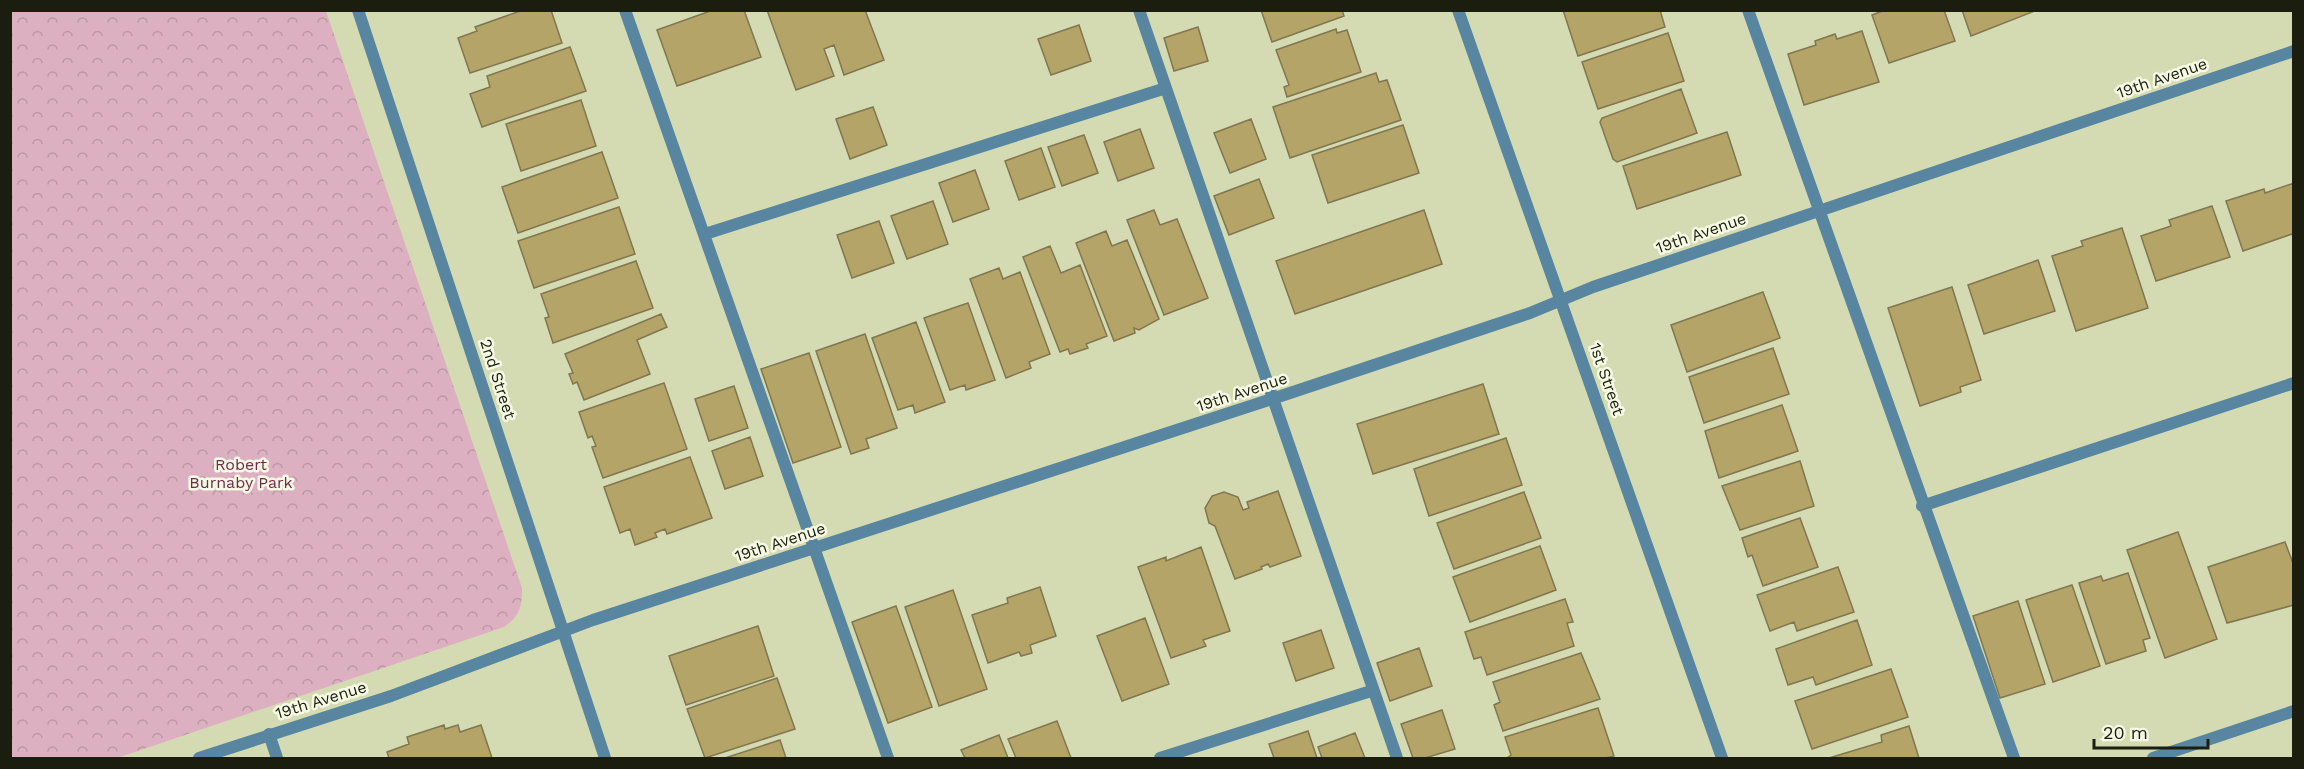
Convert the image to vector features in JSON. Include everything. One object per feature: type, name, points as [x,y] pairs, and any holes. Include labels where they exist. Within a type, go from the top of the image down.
[{"type":"street","name":"2nd Street","points":[[358,10],[605,759]]},
{"type":"street","points":[[625,10],[888,759]]},
{"type":"street","points":[[1139,10],[1371,691],[1397,759]]},
{"type":"street","name":"1st Street","points":[[1458,10],[1722,759]]},
{"type":"street","points":[[1748,10],[1922,506],[2014,759]]},
{"type":"street","name":"19th Avenue","points":[[199,759],[269,734],[391,696],[564,631],[1272,399],[1593,287],[2294,51]]},
{"type":"street","points":[[705,234],[1166,88]]},
{"type":"street","points":[[1922,506],[2294,383]]},
{"type":"street","points":[[1160,759],[1371,691]]},
{"type":"street","points":[[2153,759],[2294,711]]},
{"type":"street","points":[[269,734],[277,759]]},
{"type":"green space","name":"Robert Burnaby Park","points":[[10,11],[326,11],[522,588],[519,610],[514,619],[504,627],[117,758],[11,758]]},
{"type":"building","points":[[523,10],[551,10],[562,43],[470,73],[458,38],[477,31],[475,27]]},
{"type":"building","points":[[713,10],[744,10],[761,57],[677,86],[657,30]]},
{"type":"building","points":[[767,10],[865,10],[884,60],[844,75],[834,45],[824,49],[834,76],[796,90]]},
{"type":"building","points":[[1261,10],[1342,10],[1344,16],[1272,42]]},
{"type":"building","points":[[1563,10],[1660,10],[1665,27],[1578,56]]},
{"type":"building","points":[[1885,10],[1944,10],[1955,41],[1889,63],[1872,15]]},
{"type":"building","points":[[1962,10],[2037,10],[1971,36]]},
{"type":"building","points":[[1079,25],[1091,61],[1051,75],[1038,39]]},
{"type":"building","points":[[1198,27],[1208,61],[1174,71],[1164,38]]},
{"type":"building","points":[[1336,29],[1337,33],[1347,30],[1361,72],[1287,97],[1284,87],[1289,85],[1276,50]]},
{"type":"building","points":[[1862,31],[1879,82],[1804,105],[1788,54],[1816,45],[1815,41],[1835,34],[1837,39]]},
{"type":"building","points":[[1668,33],[1684,81],[1598,109],[1582,62]]},
{"type":"building","points":[[570,47],[586,91],[482,127],[470,94],[490,87],[487,76]]},
{"type":"building","points":[[1376,73],[1379,82],[1387,80],[1401,120],[1290,158],[1273,107]]},
{"type":"building","points":[[1681,89],[1697,133],[1617,162],[1613,159],[1600,122],[1602,118]]},
{"type":"building","points":[[581,100],[596,146],[521,171],[506,124]]},
{"type":"building","points":[[873,107],[887,145],[850,159],[836,119]]},
{"type":"building","points":[[1251,119],[1266,159],[1230,173],[1214,133]]},
{"type":"building","points":[[1403,125],[1419,173],[1328,203],[1312,155]]},
{"type":"building","points":[[1140,129],[1154,168],[1118,181],[1104,142]]},
{"type":"building","points":[[1727,132],[1741,175],[1637,209],[1623,166]]},
{"type":"building","points":[[1084,135],[1098,173],[1062,186],[1048,147]]},
{"type":"building","points":[[1041,148],[1055,187],[1019,200],[1005,161]]},
{"type":"building","points":[[602,152],[618,198],[518,233],[502,187]]},
{"type":"building","points":[[975,170],[989,209],[953,222],[939,183]]},
{"type":"building","points":[[1259,179],[1274,218],[1229,235],[1214,196]]},
{"type":"building","points":[[2294,183],[2294,239],[2292,234],[2243,251],[2226,201],[2264,189],[2265,193]]},
{"type":"building","points":[[933,201],[948,244],[907,259],[891,216]]},
{"type":"building","points":[[2212,206],[2230,257],[2156,281],[2141,236],[2171,226],[2169,220]]},
{"type":"building","points":[[619,207],[635,254],[534,288],[518,241]]},
{"type":"building","points":[[1154,210],[1160,225],[1177,219],[1208,298],[1164,315],[1127,220]]},
{"type":"building","points":[[1424,210],[1442,264],[1295,314],[1276,261]]},
{"type":"building","points":[[879,221],[894,263],[852,278],[837,235]]},
{"type":"building","points":[[2122,228],[2148,308],[2076,331],[2052,256],[2083,246],[2081,241]]},
{"type":"building","points":[[1106,231],[1112,246],[1127,240],[1159,319],[1139,330],[1134,328],[1135,333],[1114,341],[1076,243]]},
{"type":"building","points":[[1050,246],[1061,273],[1080,265],[1107,336],[1086,344],[1088,348],[1070,354],[1068,349],[1060,352],[1023,257]]},
{"type":"building","points":[[2038,260],[2055,311],[1984,334],[1968,285]]},
{"type":"building","points":[[636,261],[653,308],[553,343],[545,318],[549,317],[541,294]]},
{"type":"building","points":[[999,268],[1003,279],[1020,272],[1050,354],[1029,362],[1031,368],[1006,378],[970,279]]},
{"type":"building","points":[[1952,287],[1981,380],[1960,387],[1961,392],[1920,406],[1888,308]]},
{"type":"building","points":[[1763,292],[1780,338],[1687,372],[1671,325]]},
{"type":"building","points":[[968,303],[995,380],[966,390],[965,385],[950,390],[924,318]]},
{"type":"building","points":[[661,314],[667,327],[637,340],[650,374],[584,400],[577,382],[573,384],[569,374],[573,373],[565,354]]},
{"type":"building","points":[[916,322],[945,402],[915,413],[913,405],[898,410],[872,338]]},
{"type":"building","points":[[865,334],[897,428],[866,439],[869,448],[851,454],[816,351]]},
{"type":"building","points":[[1773,348],[1789,394],[1704,423],[1689,377]]},
{"type":"building","points":[[809,353],[841,447],[793,463],[761,369]]},
{"type":"building","points":[[664,383],[687,449],[603,478],[592,447],[596,446],[592,436],[588,438],[579,412]]},
{"type":"building","points":[[1483,384],[1499,434],[1373,474],[1357,424]]},
{"type":"building","points":[[734,386],[748,428],[709,441],[695,399]]},
{"type":"building","points":[[1782,405],[1798,451],[1719,478],[1705,431]]},
{"type":"building","points":[[750,437],[763,476],[725,489],[712,451]]},
{"type":"building","points":[[1506,438],[1522,485],[1429,516],[1414,469]]},
{"type":"building","points":[[690,457],[712,518],[667,534],[665,529],[655,533],[657,537],[635,545],[630,529],[620,533],[604,487]]},
{"type":"building","points":[[1800,461],[1814,506],[1740,530],[1722,486]]},
{"type":"building","points":[[1278,491],[1301,556],[1270,567],[1268,564],[1261,567],[1262,569],[1235,579],[1215,526],[1209,523],[1205,508],[1212,496],[1224,492],[1238,497],[1243,510],[1249,508],[1247,502]]},
{"type":"building","points":[[1524,492],[1541,538],[1454,569],[1437,523]]},
{"type":"building","points":[[1800,518],[1818,567],[1763,586],[1752,555],[1748,557],[1742,538]]},
{"type":"building","points":[[2178,532],[2217,639],[2165,658],[2127,550]]},
{"type":"building","points":[[2285,542],[2294,566],[2294,605],[2227,623],[2208,567]]},
{"type":"building","points":[[1540,546],[1556,590],[1470,622],[1453,577]]},
{"type":"building","points":[[1201,547],[1230,631],[1203,640],[1206,646],[1171,658],[1138,567],[1166,557],[1166,561]]},
{"type":"building","points":[[1838,567],[1854,612],[1797,631],[1794,622],[1770,631],[1757,595]]},
{"type":"building","points":[[2128,573],[2150,638],[2143,640],[2146,651],[2106,664],[2079,583],[2101,576],[2103,581]]},
{"type":"building","points":[[2072,585],[2100,666],[2053,682],[2026,600]]},
{"type":"building","points":[[1040,587],[1056,636],[1030,645],[1032,653],[1021,656],[1019,652],[988,663],[972,615],[1008,603],[1007,598]]},
{"type":"building","points":[[953,590],[987,689],[939,706],[905,607]]},
{"type":"building","points":[[1565,599],[1573,622],[1567,623],[1574,646],[1487,675],[1481,657],[1474,659],[1465,632]]},
{"type":"building","points":[[2018,601],[2045,684],[2000,698],[1973,616]]},
{"type":"building","points":[[896,606],[932,707],[888,723],[852,622]]},
{"type":"building","points":[[1145,618],[1169,684],[1122,701],[1097,636]]},
{"type":"building","points":[[1857,620],[1872,665],[1816,685],[1813,677],[1788,685],[1776,649]]},
{"type":"building","points":[[758,626],[774,676],[686,705],[669,656]]},
{"type":"building","points":[[1321,630],[1334,668],[1296,681],[1283,643]]},
{"type":"building","points":[[1419,648],[1432,686],[1390,701],[1377,663]]},
{"type":"building","points":[[1581,653],[1600,699],[1503,731],[1494,705],[1500,702],[1493,682]]},
{"type":"building","points":[[1891,669],[1908,717],[1812,749],[1795,701]]},
{"type":"building","points":[[777,678],[795,729],[705,758],[687,709]]},
{"type":"building","points":[[1598,708],[1614,756],[1606,758],[1507,758],[1511,755],[1505,737]]},
{"type":"building","points":[[1442,710],[1455,749],[1425,758],[1413,758],[1401,724]]},
{"type":"building","points":[[1057,721],[1071,758],[1016,758],[1008,739]]},
{"type":"building","points":[[444,725],[445,729],[458,725],[460,732],[481,725],[492,758],[389,758],[387,752],[409,744],[407,737]]},
{"type":"building","points":[[1909,726],[1919,758],[1829,758],[1882,742],[1881,735]]},
{"type":"building","points":[[1308,731],[1317,758],[1274,758],[1269,744]]},
{"type":"building","points":[[1355,733],[1365,758],[1322,758],[1318,747]]},
{"type":"building","points":[[999,735],[1008,758],[965,758],[961,750]]},
{"type":"building","points":[[780,740],[786,758],[725,758]]}]
